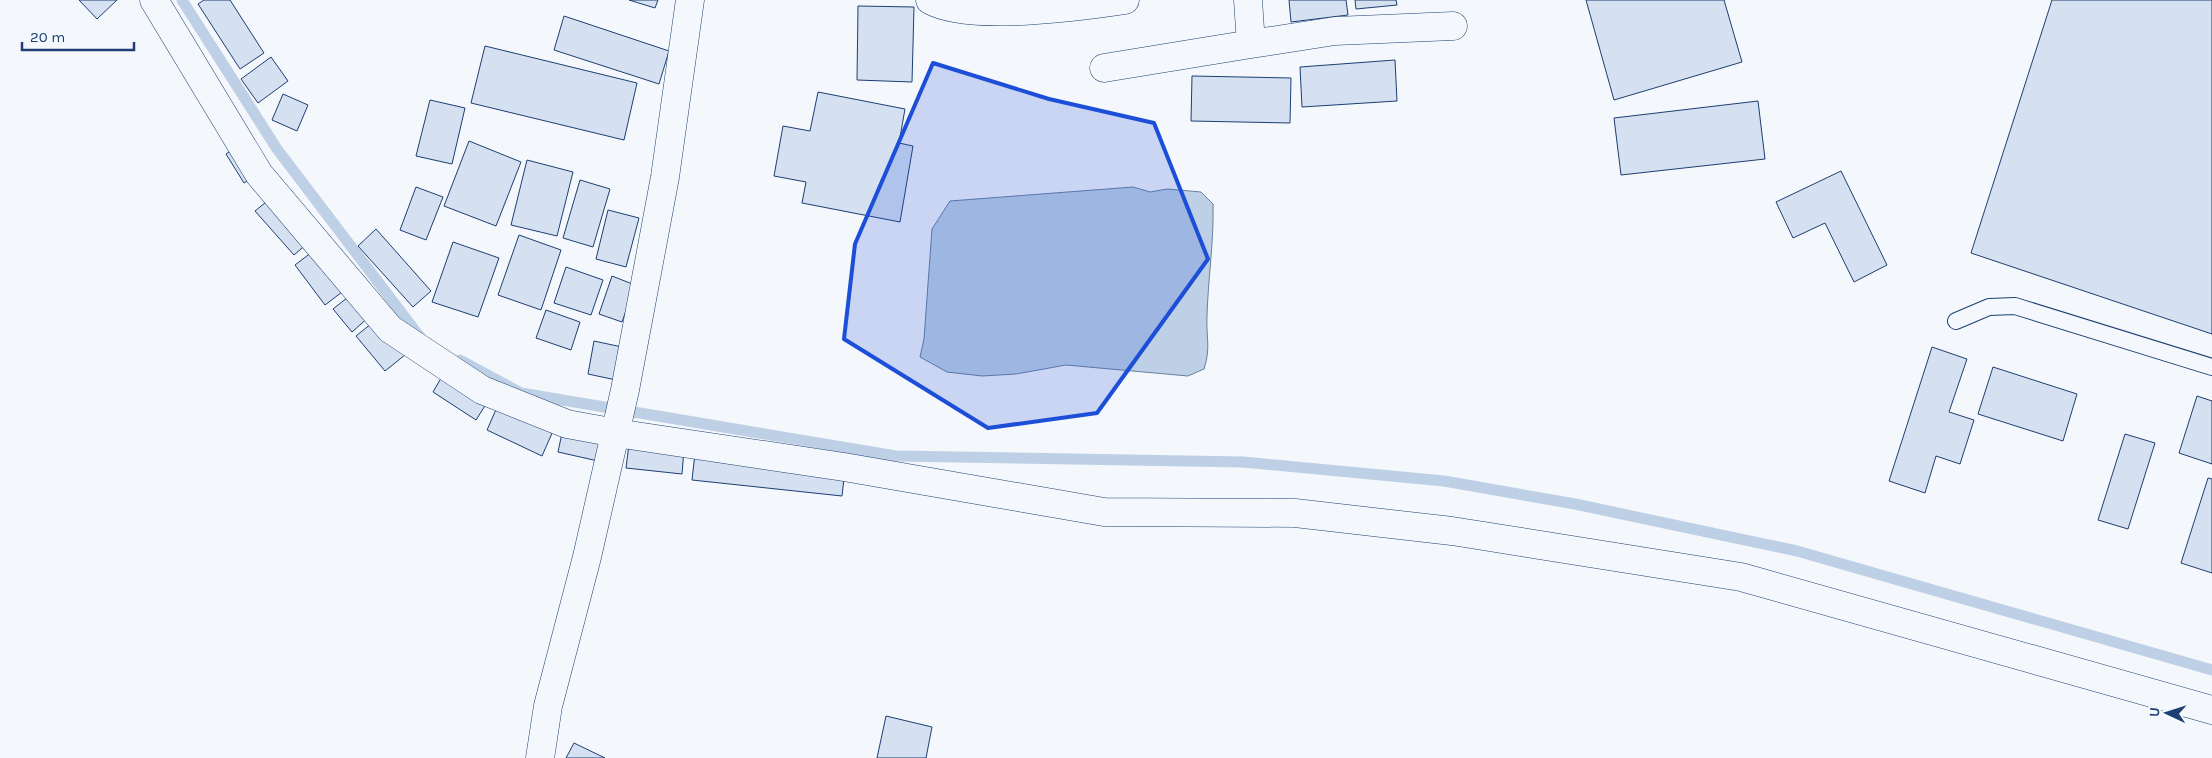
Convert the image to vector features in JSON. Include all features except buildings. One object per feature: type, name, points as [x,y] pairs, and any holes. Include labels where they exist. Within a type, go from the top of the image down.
[{"type":"street","points":[[154,0],[259,174],[390,329],[482,390],[567,424],[617,429],[1104,512],[1295,512],[1452,531],[1741,577],[2212,710]]},
{"type":"street","points":[[540,758],[548,706],[625,390],[665,177],[690,0]]},
{"type":"street","points":[[930,0],[941,6],[996,11],[1074,8],[1124,0]]},
{"type":"street","points":[[1248,0],[1251,44]]},
{"type":"street","points":[[1104,68],[1335,31],[1453,26]]},
{"type":"lane","points":[[1956,321],[1988,307],[2015,306],[2212,367]]},
{"type":"highlighted area","points":[[933,63],[1049,99],[1154,123],[1208,259],[1097,413],[988,428],[844,339],[855,244]]},
{"type":"water","points":[[1133,187],[1150,192],[1167,189],[1201,192],[1213,204],[1207,316],[1208,349],[1204,369],[1188,376],[1066,365],[1016,374],[982,376],[947,372],[920,357],[924,339],[932,229],[950,201]]},
{"type":"waterway","points":[[182,0],[277,149],[423,341]]},
{"type":"waterway","points":[[460,360],[521,393],[896,456],[1243,462],[1444,481],[1575,504],[1797,551],[2212,670]]}]
